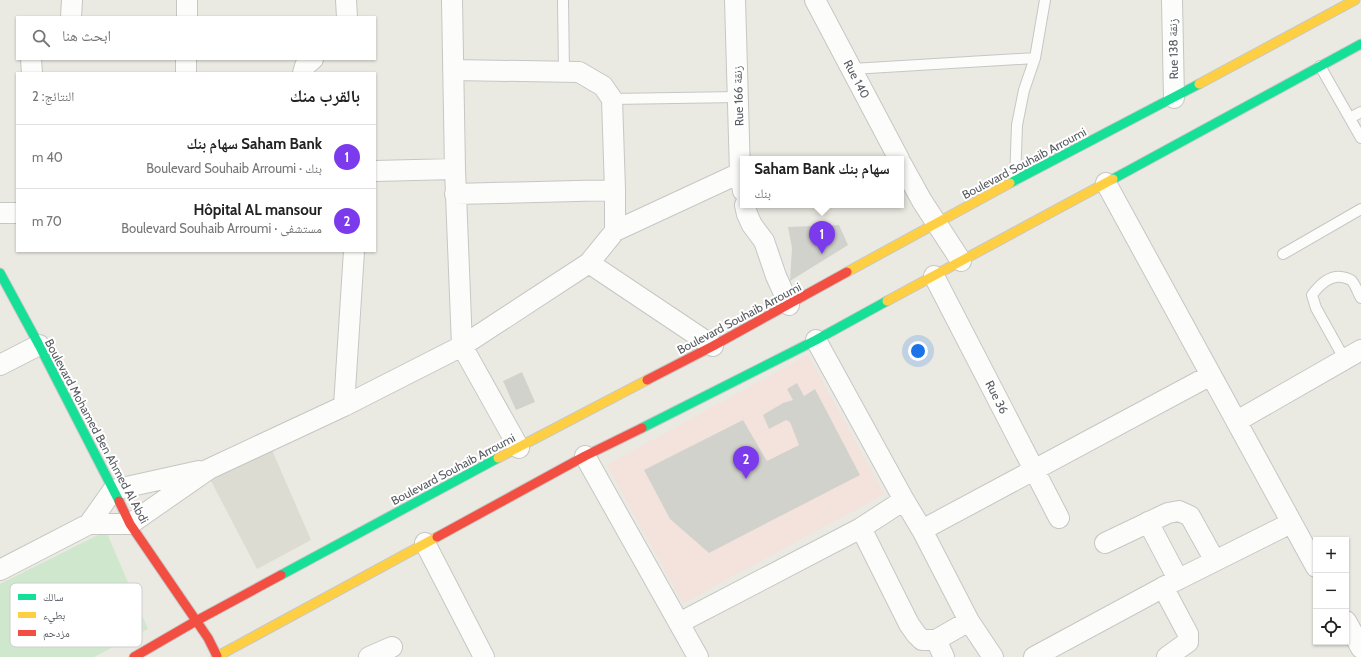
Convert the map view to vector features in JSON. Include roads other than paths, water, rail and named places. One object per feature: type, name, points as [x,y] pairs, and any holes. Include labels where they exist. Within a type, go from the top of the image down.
[{"type":"street","points":[[72,0],[72,16]]},
{"type":"street","points":[[187,0],[187,16]]},
{"type":"street","points":[[346,0],[347,16]]},
{"type":"street","points":[[452,0],[454,169],[462,346],[519,448]]},
{"type":"street","name":"Rue 166 زنقة","points":[[735,0],[741,156]]},
{"type":"street","name":"Rue 140","points":[[815,0],[897,156]]},
{"type":"street","name":"Rue 138 زنقة","points":[[1172,0],[1174,98]]},
{"type":"street","name":"Boulevard Souhaib Arroumi","points":[[134,657],[196,621],[489,462],[519,448],[713,346],[1015,180],[1174,98],[1356,0]]},
{"type":"street","points":[[217,657],[585,456],[816,340],[1361,44]]},
{"type":"street","points":[[31,60],[32,72]]},
{"type":"street","points":[[186,60],[186,72]]},
{"type":"street","points":[[304,72],[305,66],[313,60]]},
{"type":"street","points":[[453,70],[579,72],[603,86],[612,99],[615,231]]},
{"type":"street","points":[[904,168],[936,224],[961,261]]},
{"type":"street","points":[[376,172],[454,169]]},
{"type":"street","points":[[0,570],[89,524],[130,524],[209,468],[344,406],[462,346],[589,263],[615,231],[740,183]]},
{"type":"street","points":[[1106,183],[1212,374],[1313,562]]},
{"type":"street","points":[[455,194],[615,190]]},
{"type":"street","points":[[745,208],[746,214],[752,225],[764,241],[776,276],[789,305]]},
{"type":"street","points":[[0,213],[16,213]]},
{"type":"street","points":[[344,406],[354,252]]},
{"type":"street","points":[[589,263],[713,346]]},
{"type":"street","name":"Boulevard Mohamed Ben Ahmed Al Abdi","points":[[0,274],[130,524],[208,638],[217,657]]},
{"type":"street","name":"Rue 36","points":[[934,276],[1059,518]]},
{"type":"street","points":[[816,340],[922,530],[969,621],[993,657]]},
{"type":"street","points":[[0,364],[38,345]]},
{"type":"street","points":[[1237,421],[1353,355]]},
{"type":"street","points":[[922,530],[1212,374]]},
{"type":"street","points":[[585,456],[698,657]]},
{"type":"street","points":[[89,524],[113,490],[209,468]]},
{"type":"street","points":[[679,622],[861,528],[904,500]]},
{"type":"street","points":[[1105,543],[1168,513],[1179,511],[1190,516],[1215,561]]},
{"type":"street","points":[[1148,522],[1188,634],[1188,642],[1167,657]]},
{"type":"street","points":[[1034,657],[1171,583],[1291,523]]},
{"type":"street","points":[[861,528],[909,624],[922,640],[940,648],[969,621]]},
{"type":"street","points":[[425,543],[484,657]]},
{"type":"street","points":[[1349,626],[1361,648]]},
{"type":"street","points":[[369,657],[392,647]]},
{"type":"lane","points":[[564,0],[564,72]]},
{"type":"lane","points":[[1015,180],[1017,125],[1024,90],[1035,58],[1045,0]]},
{"type":"lane","points":[[852,69],[1035,58]]},
{"type":"lane","points":[[1320,66],[1361,138]]},
{"type":"lane","points":[[612,99],[738,97]]},
{"type":"lane","points":[[1350,118],[1361,112]]},
{"type":"lane","points":[[1283,254],[1361,209]]},
{"type":"lane","points":[[1353,355],[1316,308],[1312,296],[1318,287],[1326,281],[1334,277],[1343,277],[1351,280],[1361,298]]},
{"type":"place","name":"Saham Bank سهام بنك","points":[[822,254]]},
{"type":"place","name":"Hôpital AL mansour","points":[[746,479]]}]
